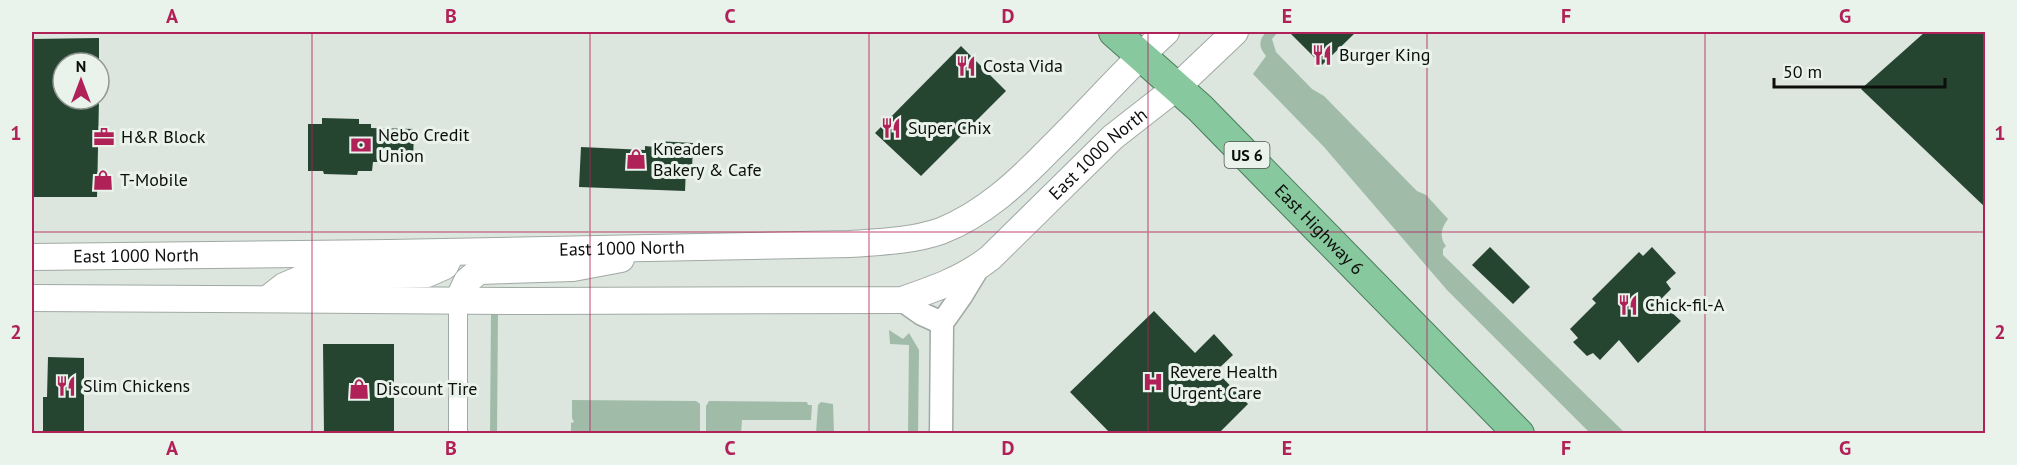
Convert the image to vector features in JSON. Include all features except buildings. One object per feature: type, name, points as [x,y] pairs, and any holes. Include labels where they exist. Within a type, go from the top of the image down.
[{"type":"highway","name":"East Highway 6","points":[[1114,32],[1204,112],[1519,434]]},
{"type":"main road","name":"East 1000 North","points":[[32,256],[452,252],[850,244],[916,238],[954,225],[990,204],[1017,183],[1141,54],[1166,32]]},
{"type":"main road","name":"East 1000 North","points":[[32,298],[902,300],[942,287],[978,268],[1113,137],[1177,87],[1234,32]]},
{"type":"main road","points":[[458,300],[467,280],[478,271],[573,268],[623,258],[645,248]]},
{"type":"main road","points":[[269,298],[284,286],[305,278],[428,274],[445,266],[452,252]]},
{"type":"street","points":[[941,434],[942,323],[962,297],[978,268]]},
{"type":"street","points":[[458,300],[458,434]]},
{"type":"street","points":[[902,300],[921,314],[942,323]]},
{"type":"green space","points":[[1266,32],[1278,32],[1272,39],[1276,52],[1312,89],[1324,96],[1417,191],[1426,195],[1448,219],[1442,232],[1442,239],[1446,246],[1443,249],[1443,255],[1625,433],[1590,433],[1447,290],[1324,147],[1253,74],[1266,56],[1260,44]]},
{"type":"green space","points":[[498,311],[497,433],[490,434],[491,314]]},
{"type":"green space","points":[[889,330],[903,339],[909,333],[919,350],[918,433],[908,433],[909,345],[890,344]]},
{"type":"green space","points":[[572,400],[696,401],[700,404],[700,433],[571,433],[571,423],[574,422]]},
{"type":"green space","points":[[709,401],[807,402],[808,405],[812,405],[811,420],[742,420],[741,433],[706,433],[706,406]]},
{"type":"green space","points":[[821,402],[833,404],[834,433],[816,433],[818,405]]},
{"type":"place","name":"Burger King","points":[[1322,55]]},
{"type":"place","name":"Costa Vida","points":[[966,66]]},
{"type":"place","name":"Super Chix","points":[[891,128]]},
{"type":"place","name":"H&R Block","points":[[104,137]]},
{"type":"place","name":"Nebo Credit Union","points":[[361,145]]},
{"type":"place","name":"Kneaders Bakery & Cafe","points":[[636,159]]},
{"type":"place","name":"T-Mobile","points":[[103,180]]},
{"type":"place","name":"Chick-fil-A","points":[[1628,305]]},
{"type":"place","name":"Revere Health Urgent Care","points":[[1153,382]]},
{"type":"place","name":"Slim Chickens","points":[[66,386]]},
{"type":"place","name":"Discount Tire","points":[[359,389]]}]
